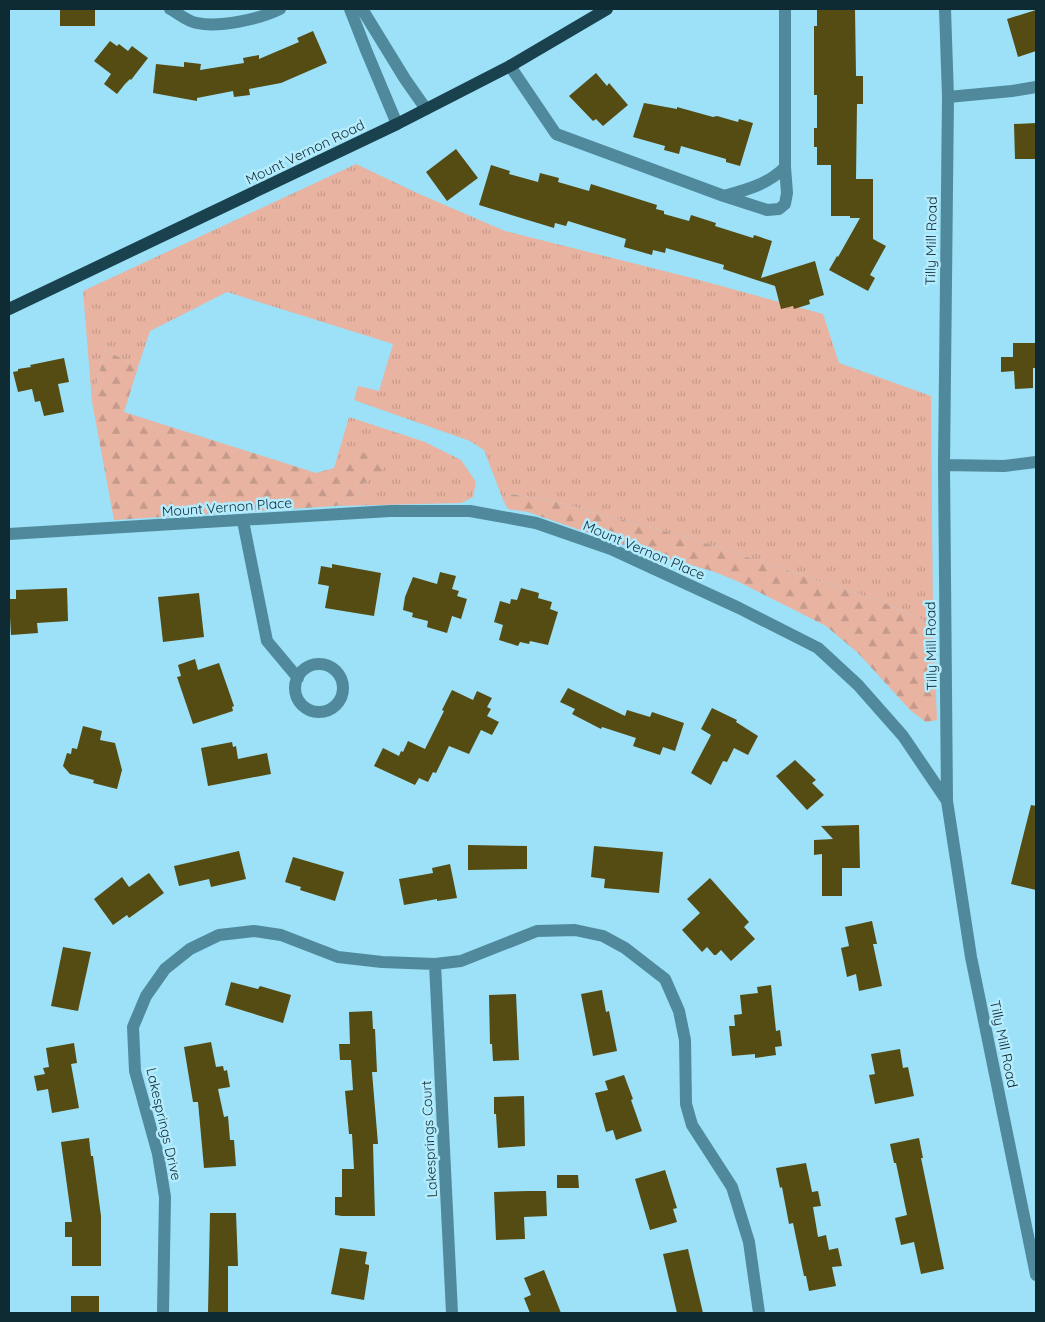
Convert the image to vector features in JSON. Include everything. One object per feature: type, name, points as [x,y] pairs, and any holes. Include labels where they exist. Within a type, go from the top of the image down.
[{"type":"main road","name":"Mount Vernon Road","points":[[9,309],[397,124],[510,66],[607,9]]},
{"type":"street","points":[[170,9],[195,23],[222,25],[272,13],[280,9]]},
{"type":"street","points":[[350,9],[397,124]]},
{"type":"street","points":[[362,9],[405,79],[426,108]]},
{"type":"street","points":[[510,66],[556,134],[730,198],[767,210],[779,209],[786,204],[787,193],[785,167],[785,9]]},
{"type":"street","name":"Tilly Mill Road","points":[[946,9],[948,97],[944,465],[947,801],[971,957],[1036,1275]]},
{"type":"street","points":[[948,97],[1036,87]]},
{"type":"street","points":[[730,198],[776,176],[785,167]]},
{"type":"street","points":[[944,465],[1004,466],[1036,462]]},
{"type":"street","name":"Mount Vernon Place","points":[[9,534],[390,511],[470,511],[536,523],[598,543],[739,608],[818,648],[858,685],[903,736],[947,801]]},
{"type":"street","points":[[243,521],[267,641],[298,678]]},
{"type":"street","name":"Lakesprings Drive","points":[[163,1313],[164,1197],[158,1154],[135,1071],[133,1027],[146,996],[165,969],[190,949],[219,935],[254,931],[281,935],[338,957],[382,962],[435,964],[461,961],[537,931],[576,930],[603,936],[625,948],[664,980],[679,1011],[685,1040],[686,1104],[692,1125],[732,1187],[749,1242],[759,1313]]},
{"type":"street","name":"Lakesprings Court","points":[[435,964],[452,1313]]},
{"type":"green space","points":[[356,164],[505,231],[692,278],[823,314],[839,363],[931,396],[933,624],[877,600],[689,538],[549,500],[511,494],[504,502],[484,450],[470,441],[354,400],[358,386],[379,391],[393,344],[227,292],[150,331],[138,367],[105,350],[92,402],[83,291]]},
{"type":"green space","points":[[105,350],[138,367],[124,412],[316,473],[334,468],[350,451],[365,453],[380,458],[382,467],[380,475],[363,483],[360,494],[336,506],[114,520],[92,402]]},
{"type":"green space","points":[[349,417],[425,442],[461,460],[476,482],[473,497],[461,503],[336,506],[360,494],[363,483],[379,475],[334,468]]},
{"type":"green space","points":[[511,494],[549,500],[689,538],[877,600],[933,624],[937,720],[926,722],[911,711],[858,653],[826,626],[737,581],[712,571],[641,551],[528,512],[508,509],[504,502]]},
{"type":"building","points":[[60,9],[95,9],[95,26],[60,26]]},
{"type":"building","points":[[817,9],[855,9],[856,76],[863,76],[863,104],[857,104],[856,179],[873,179],[873,239],[886,246],[870,275],[875,278],[868,291],[829,270],[860,218],[831,216],[831,165],[817,165],[817,147],[814,147],[814,128],[817,128],[817,95],[814,95],[814,26],[817,26]]},
{"type":"building","points":[[1036,10],[1036,51],[1018,57],[1007,19]]},
{"type":"building","points":[[313,31],[327,63],[281,83],[249,89],[250,95],[234,97],[233,91],[197,98],[197,101],[153,93],[156,64],[184,67],[184,62],[201,64],[200,70],[244,63],[243,58],[259,55],[259,59],[299,42],[297,38]]},
{"type":"building","points":[[110,41],[117,46],[119,44],[128,51],[132,46],[148,58],[117,94],[104,84],[111,74],[94,61]]},
{"type":"building","points":[[596,73],[607,86],[609,83],[628,105],[603,126],[596,119],[593,121],[569,96]]},
{"type":"building","points":[[644,103],[677,109],[677,107],[713,117],[717,116],[738,122],[739,119],[753,123],[740,166],[726,162],[726,159],[681,146],[679,154],[664,150],[665,146],[633,137]]},
{"type":"building","points":[[1036,123],[1036,159],[1015,159],[1014,124]]},
{"type":"building","points":[[456,149],[478,178],[447,201],[426,172]]},
{"type":"building","points":[[491,165],[510,171],[509,174],[538,182],[540,173],[559,178],[558,182],[589,191],[591,184],[657,205],[656,209],[664,211],[664,214],[689,221],[691,215],[716,223],[715,226],[753,238],[754,235],[772,241],[761,278],[815,261],[824,295],[809,300],[810,304],[794,309],[793,306],[781,309],[775,286],[723,269],[724,265],[666,248],[665,253],[653,250],[652,255],[624,247],[626,239],[568,221],[566,226],[555,223],[554,228],[479,205]]},
{"type":"building","points":[[1013,343],[1036,343],[1036,368],[1033,368],[1033,388],[1015,389],[1014,371],[1001,372],[1001,357],[1013,357]]},
{"type":"building","points":[[64,358],[69,382],[58,384],[64,412],[44,416],[40,401],[35,402],[32,389],[18,392],[13,372],[18,371],[18,369],[31,367],[30,365]]},
{"type":"building","points":[[332,564],[381,573],[374,616],[325,608],[329,586],[318,584],[321,566],[332,568]]},
{"type":"building","points":[[440,572],[456,576],[452,589],[459,591],[457,596],[467,599],[461,619],[452,616],[447,633],[427,627],[428,621],[412,617],[413,613],[403,610],[405,597],[413,577],[437,584]]},
{"type":"building","points":[[67,588],[68,621],[37,623],[38,633],[11,635],[9,599],[16,599],[16,590]]},
{"type":"building","points":[[521,588],[539,593],[538,598],[552,602],[550,609],[558,612],[548,645],[530,641],[529,644],[520,642],[518,646],[499,640],[503,625],[494,622],[500,601],[510,604],[511,599],[517,600]]},
{"type":"building","points":[[199,593],[204,637],[163,642],[158,597]]},
{"type":"building","points":[[195,659],[198,670],[219,663],[234,706],[232,707],[233,711],[193,724],[177,677],[181,676],[178,665]]},
{"type":"building","points":[[568,688],[625,716],[627,710],[650,717],[652,712],[684,723],[675,751],[663,747],[660,755],[633,746],[636,738],[602,727],[601,729],[572,714],[575,709],[560,702]]},
{"type":"building","points":[[452,690],[473,700],[477,691],[492,698],[487,707],[491,709],[487,716],[499,722],[492,735],[481,730],[469,754],[449,746],[436,773],[433,772],[428,782],[419,778],[415,785],[374,766],[383,748],[399,756],[408,741],[425,749]]},
{"type":"building","points":[[712,708],[737,720],[736,722],[758,736],[748,755],[734,748],[727,762],[723,761],[711,785],[691,773],[711,735],[701,729]]},
{"type":"building","points":[[83,726],[102,731],[100,740],[115,743],[122,770],[117,789],[93,783],[94,780],[70,774],[63,766],[67,753],[71,754],[72,748],[77,749]]},
{"type":"building","points":[[232,742],[233,747],[236,746],[238,759],[267,753],[271,774],[208,786],[201,748]]},
{"type":"building","points":[[795,760],[816,780],[812,783],[824,795],[807,810],[776,776]]},
{"type":"building","points":[[1031,805],[1036,806],[1036,890],[1011,884]]},
{"type":"building","points":[[859,825],[860,868],[842,868],[842,896],[822,896],[822,854],[814,855],[814,840],[833,839],[821,826]]},
{"type":"building","points":[[468,845],[527,846],[527,869],[468,870]]},
{"type":"building","points":[[594,846],[663,852],[659,893],[604,888],[605,879],[591,877]]},
{"type":"building","points":[[239,851],[246,879],[211,887],[209,879],[179,886],[174,866]]},
{"type":"building","points":[[293,857],[344,872],[335,901],[300,890],[301,887],[285,882]]},
{"type":"building","points":[[450,864],[457,898],[437,901],[437,899],[404,905],[399,879],[433,873],[432,868]]},
{"type":"building","points":[[149,873],[164,893],[129,918],[127,915],[113,925],[94,899],[122,877],[129,887]]},
{"type":"building","points":[[710,878],[749,922],[744,927],[755,939],[731,961],[721,950],[714,955],[707,947],[702,952],[682,930],[700,913],[687,899]]},
{"type":"building","points":[[872,921],[877,944],[873,944],[882,986],[859,991],[856,974],[847,977],[841,948],[849,946],[845,927]]},
{"type":"building","points":[[63,947],[91,952],[78,1011],[51,1006]]},
{"type":"building","points":[[231,982],[258,989],[260,986],[291,995],[283,1023],[225,1005]]},
{"type":"building","points":[[771,985],[776,1031],[780,1030],[782,1046],[775,1047],[776,1055],[755,1058],[755,1054],[732,1056],[729,1026],[735,1026],[734,1015],[742,1014],[740,995],[758,993],[757,987]]},
{"type":"building","points":[[602,990],[606,1012],[609,1011],[617,1051],[593,1056],[581,994]]},
{"type":"building","points":[[516,994],[519,1060],[493,1061],[492,1044],[490,1044],[489,995]]},
{"type":"building","points":[[372,1011],[373,1029],[375,1029],[377,1072],[372,1072],[378,1144],[373,1144],[375,1216],[335,1215],[335,1197],[342,1197],[342,1169],[354,1169],[352,1134],[349,1134],[345,1091],[353,1090],[351,1060],[340,1060],[339,1044],[350,1044],[349,1012]]},
{"type":"building","points":[[211,1042],[216,1067],[223,1066],[224,1071],[227,1070],[230,1087],[218,1089],[224,1117],[228,1116],[230,1140],[234,1140],[236,1166],[204,1168],[198,1102],[193,1102],[184,1047]]},
{"type":"building","points":[[74,1043],[77,1063],[71,1064],[79,1108],[52,1113],[48,1089],[37,1091],[34,1076],[45,1074],[43,1068],[49,1067],[46,1048]]},
{"type":"building","points":[[900,1049],[903,1068],[908,1067],[914,1096],[875,1104],[869,1075],[875,1074],[871,1054]]},
{"type":"building","points":[[624,1075],[642,1131],[616,1140],[613,1130],[606,1132],[595,1093],[608,1090],[605,1081]]},
{"type":"building","points":[[524,1096],[525,1146],[498,1148],[494,1097]]},
{"type":"building","points":[[89,1138],[101,1216],[101,1266],[72,1266],[72,1237],[65,1237],[65,1222],[72,1222],[61,1142]]},
{"type":"building","points":[[919,1138],[923,1158],[921,1158],[944,1269],[921,1274],[914,1242],[901,1245],[895,1218],[907,1215],[890,1144]]},
{"type":"building","points":[[806,1163],[812,1192],[818,1191],[821,1206],[813,1207],[818,1237],[826,1235],[829,1250],[838,1248],[842,1266],[832,1267],[836,1286],[809,1291],[793,1223],[789,1224],[782,1187],[780,1188],[776,1168]]},
{"type":"building","points":[[665,1170],[677,1208],[673,1209],[677,1222],[650,1230],[635,1179]]},
{"type":"building","points":[[557,1175],[578,1175],[579,1188],[557,1188]]},
{"type":"building","points":[[546,1191],[547,1216],[524,1217],[525,1239],[496,1240],[494,1192]]},
{"type":"building","points":[[210,1213],[236,1213],[238,1266],[228,1266],[228,1313],[208,1313]]},
{"type":"building","points":[[340,1248],[367,1252],[365,1264],[369,1265],[369,1268],[364,1300],[331,1294]]},
{"type":"building","points":[[688,1249],[703,1313],[677,1313],[663,1254]]},
{"type":"building","points":[[544,1270],[561,1313],[530,1313],[524,1298],[531,1295],[524,1278]]},
{"type":"building","points":[[71,1296],[99,1296],[99,1313],[71,1313]]}]
